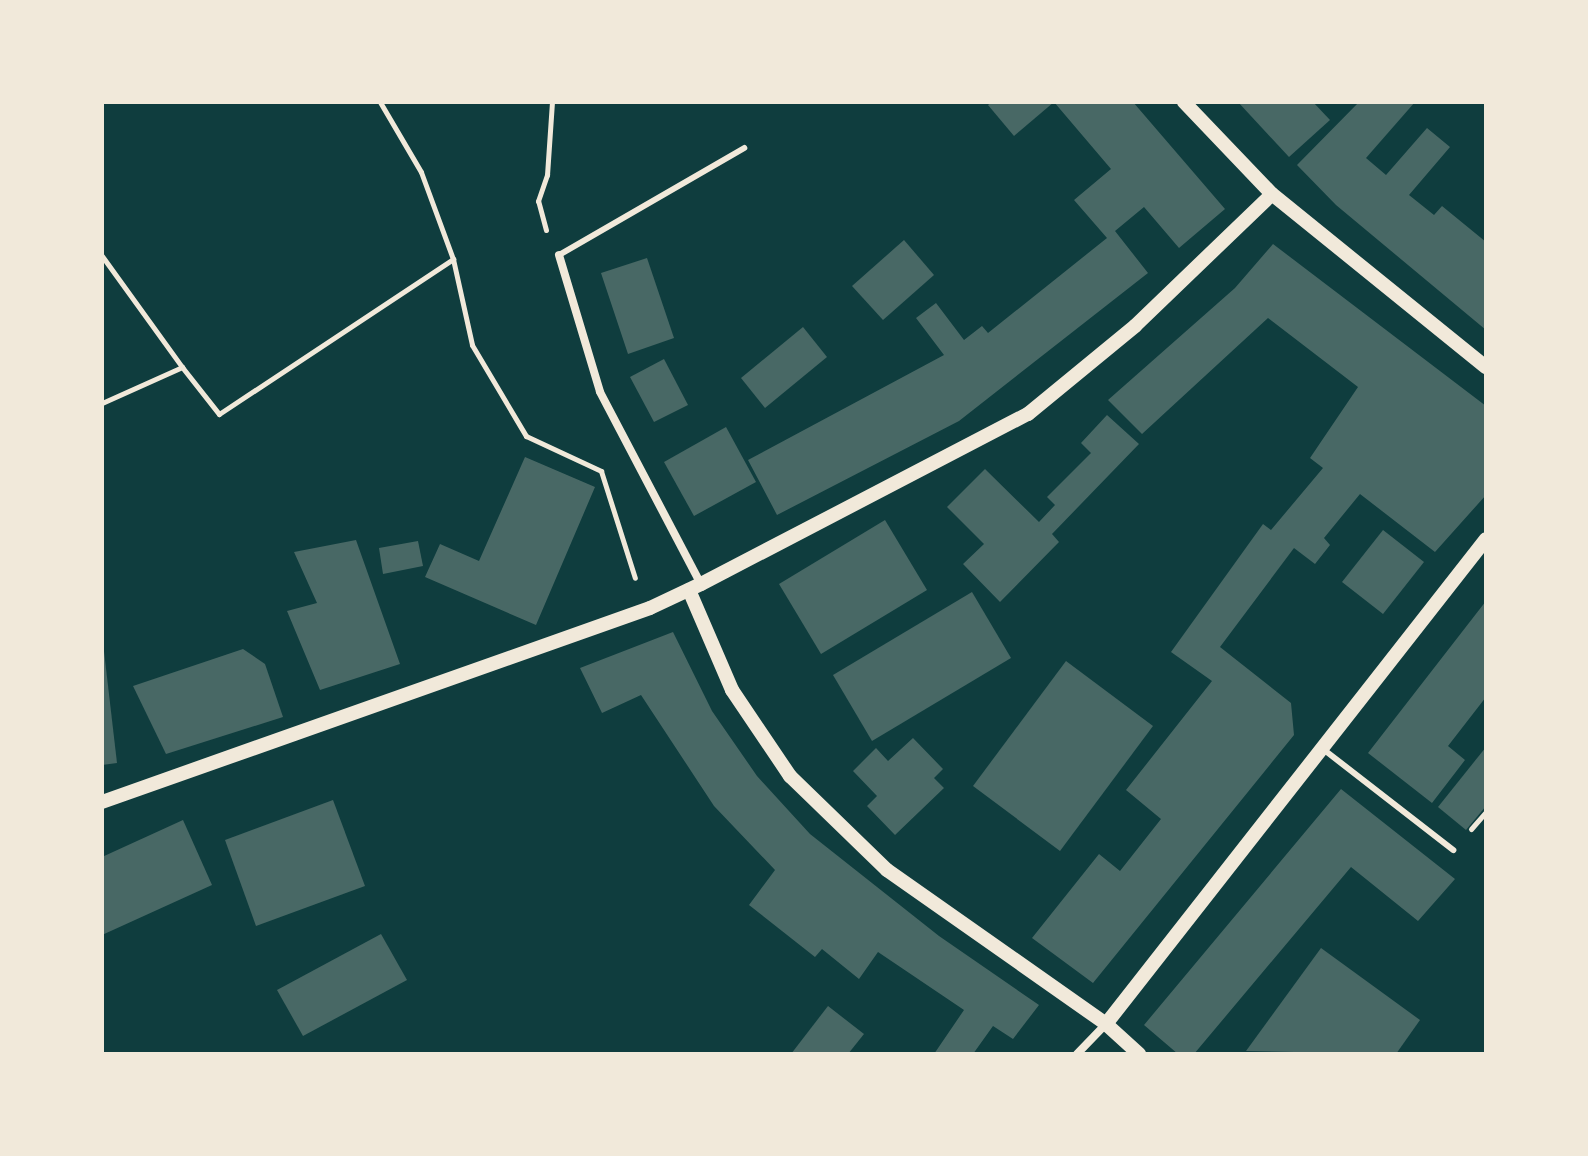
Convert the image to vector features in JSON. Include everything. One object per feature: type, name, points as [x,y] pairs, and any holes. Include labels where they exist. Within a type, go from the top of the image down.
[{"type":"street","points":[[1184,102],[1272,194],[1486,367]]},
{"type":"street","points":[[102,802],[650,608],[1028,414],[1135,326],[1272,194]]},
{"type":"street","points":[[559,255],[600,392],[695,587],[732,690],[790,776],[887,870],[1106,1024],[1139,1054]]},
{"type":"street","points":[[1077,1054],[1106,1024],[1320,746],[1486,539]]},
{"type":"lane","points":[[559,255],[744,148]]},
{"type":"lane","points":[[1320,746],[1453,850]]},
{"type":"path","points":[[380,102],[421,172],[453,259],[472,345],[526,436],[601,471],[650,608]]},
{"type":"path","points":[[552,102],[547,175],[538,201],[559,255]]},
{"type":"path","points":[[102,256],[219,414],[453,259]]},
{"type":"path","points":[[102,403],[182,367]]},
{"type":"building","points":[[992,102],[1054,102],[1014,136],[988,105]]},
{"type":"building","points":[[1054,102],[1133,102],[1225,209],[1179,248],[1144,207],[1115,231],[1148,273],[959,421],[777,515],[748,460],[944,355],[916,318],[936,303],[964,340],[982,326],[988,333],[1107,238],[1074,200],[1111,169]]},
{"type":"building","points":[[1238,102],[1313,102],[1330,120],[1289,157]]},
{"type":"building","points":[[1359,102],[1415,102],[1366,158],[1386,175],[1427,128],[1450,147],[1409,195],[1434,215],[1442,206],[1486,242],[1486,330],[1336,205],[1297,165]]},
{"type":"building","points":[[904,240],[934,275],[883,320],[852,286]]},
{"type":"building","points":[[1273,244],[1486,406],[1486,495],[1435,552],[1360,494],[1324,538],[1330,545],[1315,564],[1294,548],[1220,647],[1291,703],[1294,735],[1093,983],[1032,938],[1099,854],[1120,871],[1161,819],[1126,790],[1212,681],[1171,652],[1263,524],[1271,530],[1323,468],[1310,458],[1358,387],[1268,318],[1142,434],[1108,400],[1235,288]]},
{"type":"building","points":[[647,258],[674,338],[628,354],[601,273]]},
{"type":"building","points":[[803,327],[827,357],[765,408],[741,378]]},
{"type":"building","points":[[664,359],[688,405],[654,422],[630,377]]},
{"type":"building","points":[[1107,415],[1139,444],[1052,534],[1059,542],[1000,602],[963,564],[984,544],[947,507],[985,469],[1039,522],[1055,505],[1047,497],[1091,453],[1081,443]]},
{"type":"building","points":[[726,427],[756,482],[694,516],[664,462]]},
{"type":"building","points":[[525,457],[595,487],[536,625],[425,577],[440,544],[479,561]]},
{"type":"building","points":[[885,520],[927,590],[821,654],[779,584]]},
{"type":"building","points":[[1383,530],[1424,562],[1383,614],[1342,582]]},
{"type":"building","points":[[356,540],[400,664],[320,690],[287,611],[317,603],[294,552]]},
{"type":"building","points":[[418,541],[423,566],[383,574],[379,548]]},
{"type":"building","points":[[972,592],[1011,658],[872,741],[833,675]]},
{"type":"building","points":[[1486,601],[1486,697],[1448,746],[1465,760],[1432,803],[1368,753]]},
{"type":"building","points":[[673,632],[712,711],[757,776],[810,834],[939,936],[1039,1005],[1013,1039],[993,1026],[973,1054],[934,1054],[964,1010],[878,952],[859,979],[822,949],[815,957],[749,905],[775,870],[714,806],[641,695],[602,713],[580,668]]},
{"type":"building","points":[[102,634],[117,763],[102,765]]},
{"type":"building","points":[[243,649],[265,664],[283,717],[166,754],[133,686]]},
{"type":"building","points":[[1066,661],[1153,726],[1060,851],[973,786]]},
{"type":"building","points":[[913,738],[943,769],[934,778],[944,788],[895,835],[867,806],[877,796],[853,771],[876,748],[888,761]]},
{"type":"building","points":[[1486,747],[1486,806],[1466,830],[1438,807]]},
{"type":"building","points":[[1341,789],[1455,879],[1418,921],[1351,867],[1194,1054],[1178,1054],[1144,1025]]},
{"type":"building","points":[[333,800],[365,886],[256,926],[225,840]]},
{"type":"building","points":[[183,820],[212,885],[102,935],[102,857]]},
{"type":"building","points":[[381,934],[407,980],[303,1036],[277,990]]},
{"type":"building","points":[[1321,948],[1420,1020],[1396,1054],[1246,1051]]},
{"type":"building","points":[[828,1006],[864,1034],[848,1054],[791,1054]]}]
